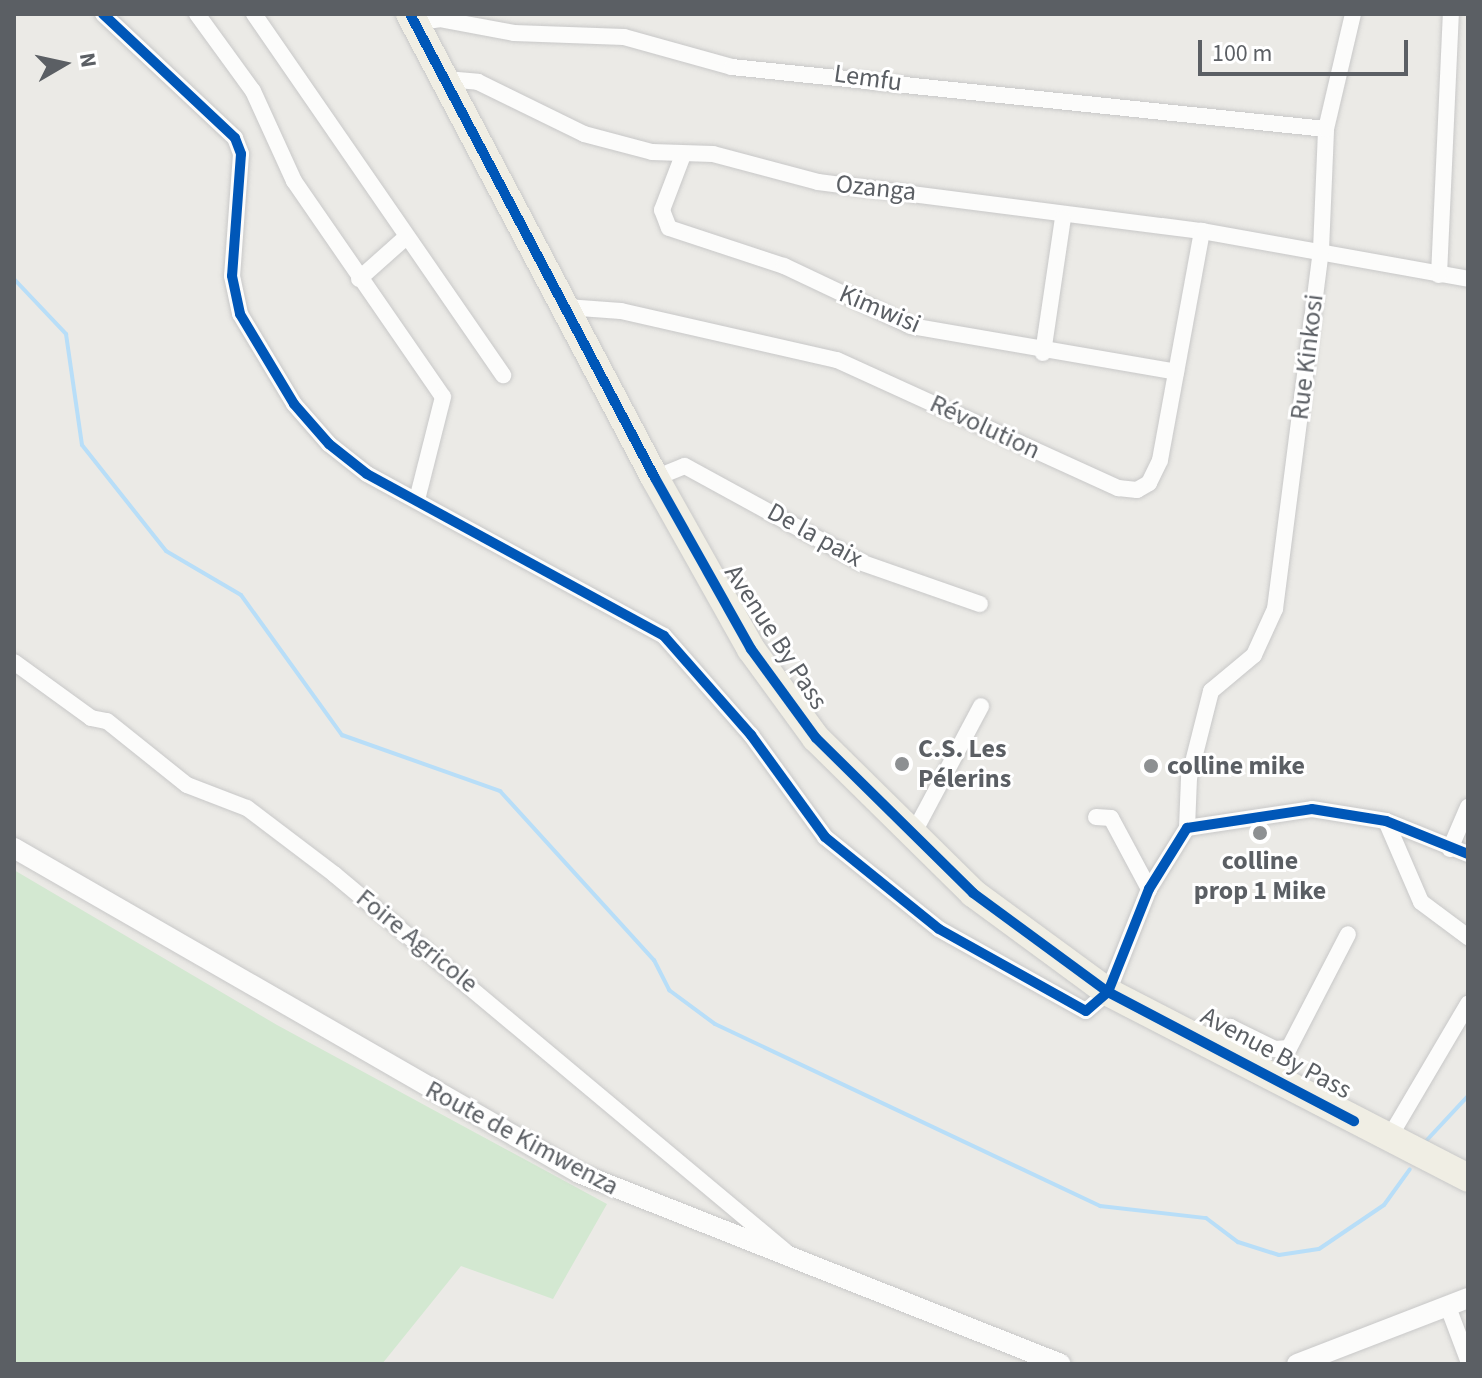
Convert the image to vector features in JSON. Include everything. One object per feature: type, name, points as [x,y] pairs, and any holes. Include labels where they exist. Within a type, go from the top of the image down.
[{"type":"highway","name":"Avenue By Pass","points":[[412,18],[655,478],[774,684],[912,836],[973,893],[1108,992],[1214,1043],[1468,1178]]},
{"type":"street","points":[[103,14],[235,138],[241,154],[235,297],[294,404],[367,474],[664,636],[751,735],[825,837],[939,929],[1077,1012],[1095,1007],[1108,992],[1149,889],[1187,828],[1283,809],[1386,821],[1468,854]]},
{"type":"street","points":[[197,14],[253,91],[294,181],[443,397],[417,500]]},
{"type":"street","points":[[254,14],[405,238],[503,375]]},
{"type":"street","name":"Rue Kinkosi","points":[[1187,828],[1189,778],[1218,679],[1254,655],[1275,609],[1321,250],[1326,129],[1353,14]]},
{"type":"street","points":[[1439,275],[1451,14]]},
{"type":"street","name":"Lemfu","points":[[412,18],[579,32],[732,67],[1326,129]]},
{"type":"street","name":"Ozanga","points":[[446,79],[478,82],[584,134],[683,155],[713,154],[818,182],[898,187],[1063,218],[1202,231],[1321,250],[1468,279]]},
{"type":"street","name":"Kimwisi","points":[[683,155],[662,210],[669,228],[784,266],[911,326],[1043,353],[1176,372]]},
{"type":"street","points":[[1043,353],[1063,218]]},
{"type":"street","name":"Révolution","points":[[566,307],[621,311],[837,360],[1127,489],[1149,483],[1160,460],[1202,231]]},
{"type":"street","points":[[359,279],[405,238]]},
{"type":"street","name":"De la paix","points":[[655,478],[685,466],[860,562],[980,604]]},
{"type":"street","name":"Foire Agricole","points":[[14,662],[91,718],[107,721],[187,785],[247,808],[334,874],[796,1259]]},
{"type":"street","points":[[912,836],[981,706]]},
{"type":"street","points":[[1450,849],[1468,807]]},
{"type":"street","points":[[1096,817],[1111,818],[1125,837],[1149,889]]},
{"type":"street","points":[[1386,821],[1421,902],[1468,937]]},
{"type":"street","name":"Route de Kimwenza","points":[[14,848],[493,1128],[579,1173],[1061,1364]]},
{"type":"street","points":[[1214,1043],[1230,1027],[1275,1049],[1289,1048],[1348,934]]},
{"type":"street","points":[[1389,1138],[1468,1004]]},
{"type":"street","points":[[1297,1364],[1468,1298]]},
{"type":"street","points":[[1448,1307],[1464,1361]]},
{"type":"green space","points":[[14,870],[277,1025],[607,1204],[553,1299],[461,1266],[382,1364],[14,1364]]},
{"type":"waterway","points":[[14,279],[66,334],[82,445],[166,551],[241,595],[342,735],[500,791],[654,960],[669,990],[715,1024],[1100,1206],[1206,1218],[1238,1242],[1279,1255],[1319,1249],[1384,1205],[1410,1169]]},
{"type":"waterway","points":[[1426,1141],[1468,1096]]},
{"type":"cycle path","points":[[103,14],[235,138],[241,154],[232,276],[240,314],[294,404],[329,444],[367,474],[664,636],[751,735],[825,837],[939,929],[1086,1011],[1108,992],[1149,889],[1187,828],[1312,809],[1386,821],[1468,854]]},
{"type":"cycle path","points":[[410,14],[655,478],[751,649],[816,738],[973,893],[1108,992],[1354,1121]]},
{"type":"place","name":"C.S. Les Pélerins","points":[[902,764]]},
{"type":"place","name":"colline mike","points":[[1151,766]]},
{"type":"place","name":"colline prop 1 Mike","points":[[1260,833]]}]
